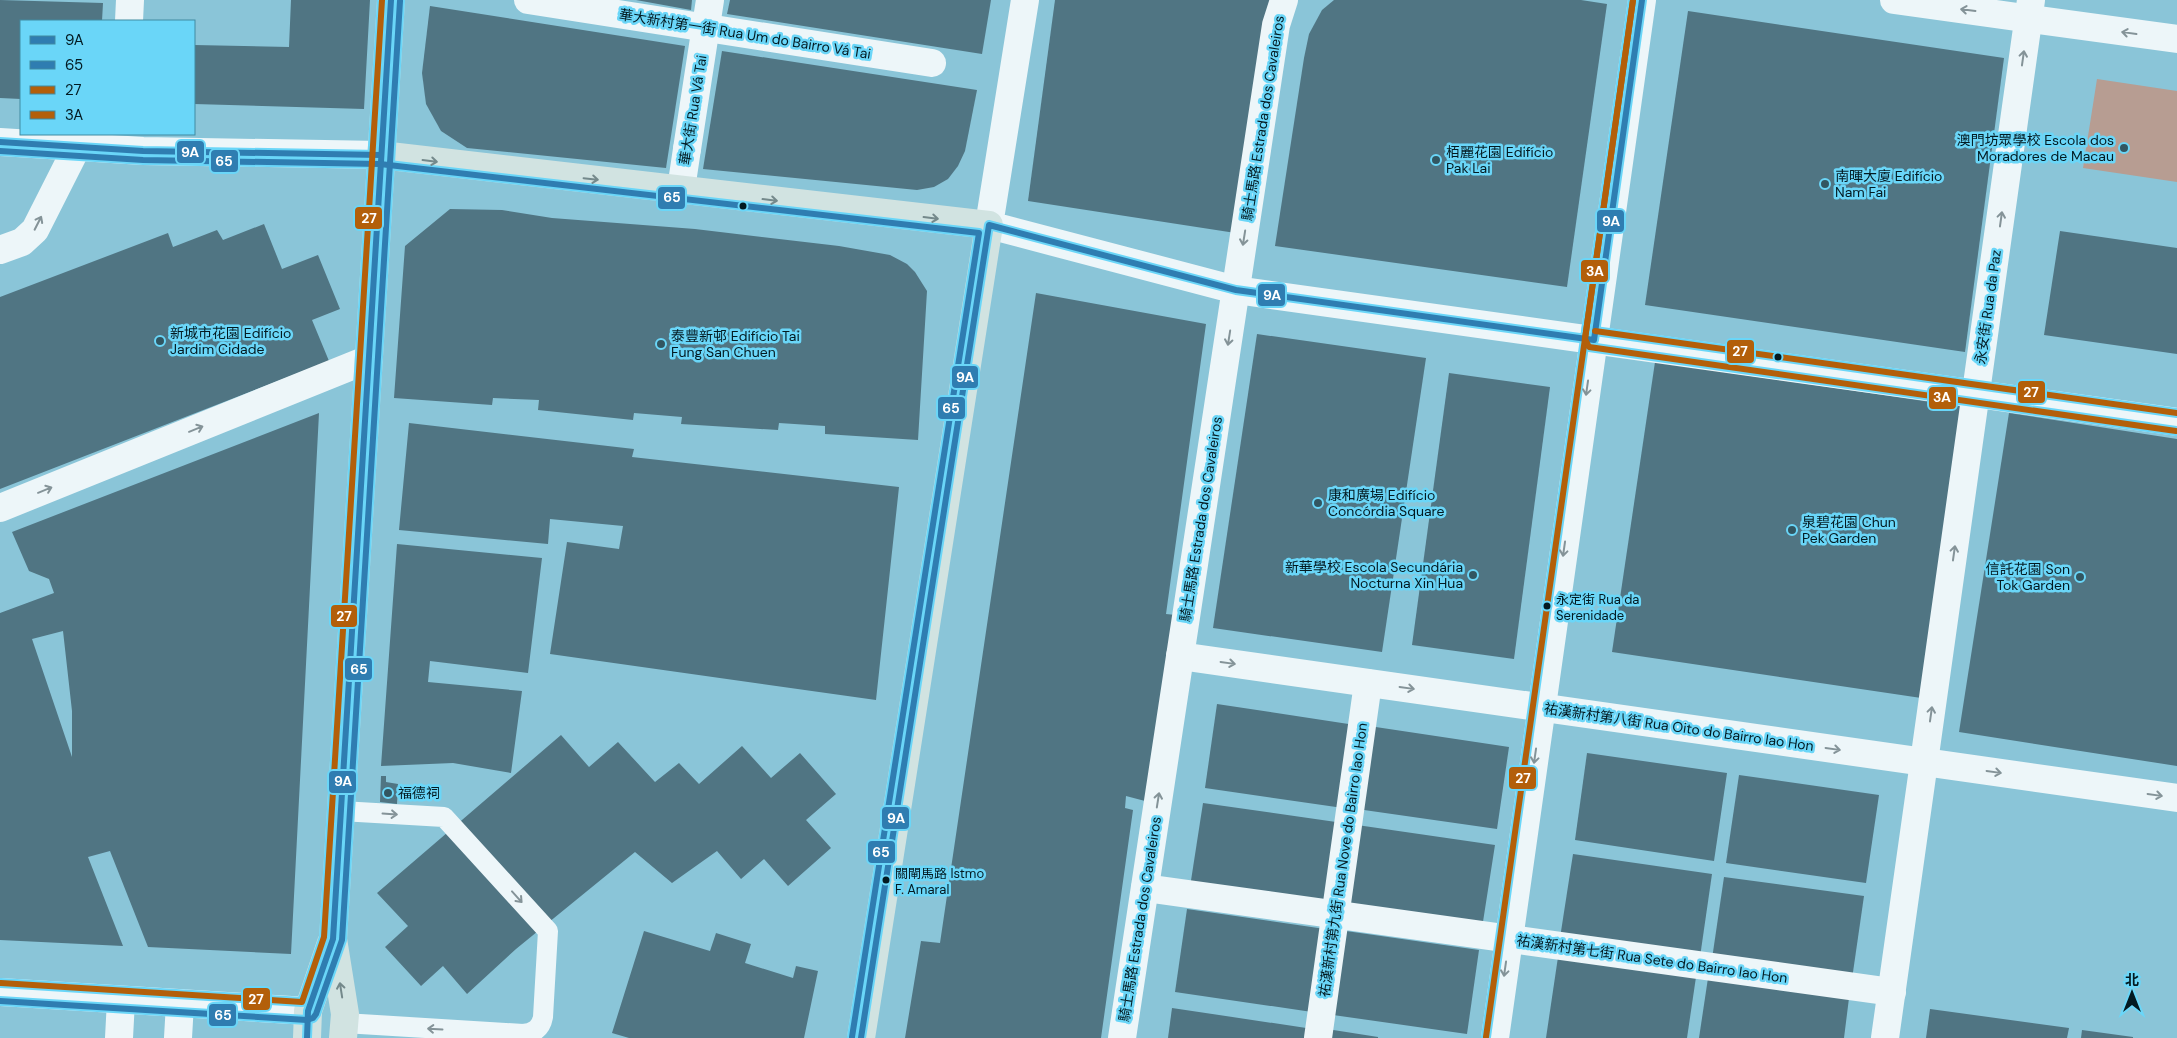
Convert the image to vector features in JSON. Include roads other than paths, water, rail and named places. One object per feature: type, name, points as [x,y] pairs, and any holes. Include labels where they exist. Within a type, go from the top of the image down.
[{"type":"main road","points":[[344,1030],[345,1014],[333,939],[391,0]]},
{"type":"main road","points":[[381,155],[989,225],[861,1038]]},
{"type":"main road","points":[[307,1038],[308,1011],[333,939]]},
{"type":"street","points":[[129,20],[130,0]]},
{"type":"street","name":"華大新村第一街 Rua Um do Bairro Vá Tai","points":[[528,0],[932,63]]},
{"type":"street","name":"華大街 Rua Vá Tai","points":[[681,189],[710,0]]},
{"type":"street","points":[[1025,0],[989,225],[1236,290],[2177,422]]},
{"type":"street","name":"騎士馬路 Estrada dos Cavaleiros","points":[[1122,1038],[1276,25],[1284,0]]},
{"type":"street","points":[[1495,1038],[1642,0]]},
{"type":"street","points":[[1894,0],[2030,9],[2177,39]]},
{"type":"street","name":"永安街 Rua da Paz","points":[[1885,1038],[2030,9]]},
{"type":"street","points":[[0,142],[77,146],[123,142],[381,155]]},
{"type":"street","points":[[0,250],[22,242],[35,230],[77,146]]},
{"type":"street","points":[[0,508],[369,359]]},
{"type":"street","name":"祐漢新村第八街 Rua Oito do Bairro Iao Hon","points":[[1180,656],[2177,798]]},
{"type":"street","name":"祐漢新村第九街 Rua Nove do Bairro Iao Hon","points":[[1318,1038],[1368,683]]},
{"type":"street","name":"祐漢新村第七街 Rua Sete do Bairro Iao Hon","points":[[1145,888],[1892,992]]},
{"type":"street","points":[[0,992],[308,1011]]},
{"type":"street","points":[[119,1038],[121,1000]]},
{"type":"street","points":[[178,1038],[180,1003]]},
{"type":"lane","points":[[341,811],[444,817],[548,932],[542,1022],[535,1032],[484,1035],[344,1030]]},
{"type":"place","name":"澳門坊眾學校 Escola dos Moradores de Macau","points":[[2124,148]]},
{"type":"place","name":"栢麗花園 Edifício Pak Lai","points":[[1436,160]]},
{"type":"place","name":"南暉大廈 Edifício Nam Fai","points":[[1825,184]]},
{"type":"place","name":"新城市花園 Edifício Jardim Cidade","points":[[160,341]]},
{"type":"place","name":"泰豐新邨 Edifício Tai Fung San Chuen","points":[[661,344]]},
{"type":"place","name":"康和廣場 Edifício Concórdia Square","points":[[1318,503]]},
{"type":"place","name":"泉碧花園 Chun Pek Garden","points":[[1792,530]]},
{"type":"place","name":"新華學校 Escola Secundária Nocturna Xin Hua","points":[[1473,575]]},
{"type":"place","name":"信託花園 Son Tok Garden","points":[[2080,577]]},
{"type":"place","name":"永定街 Rua da Serenidade","points":[[1547,606]]},
{"type":"place","name":"福德祠","points":[[388,793]]},
{"type":"place","name":"關閘馬路 Istmo F. Amaral","points":[[886,880]]}]
